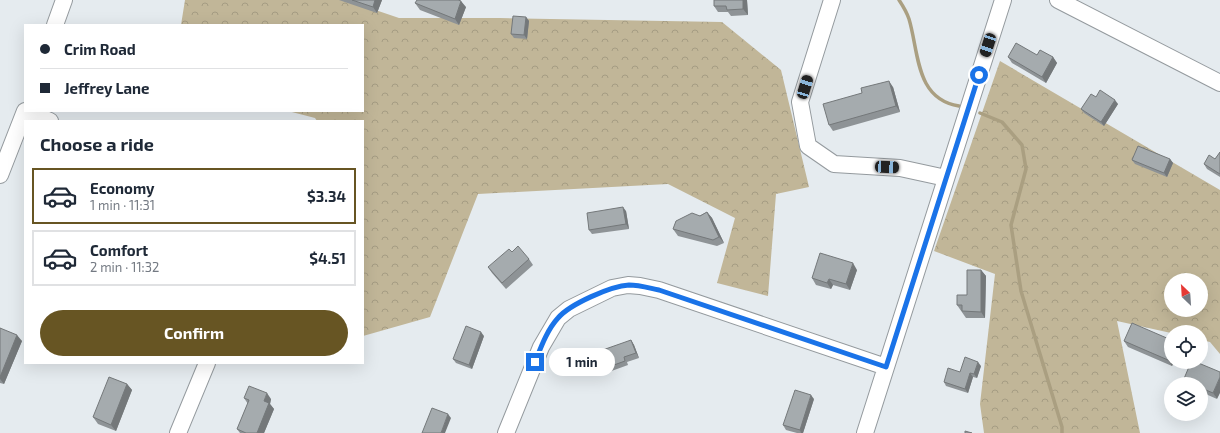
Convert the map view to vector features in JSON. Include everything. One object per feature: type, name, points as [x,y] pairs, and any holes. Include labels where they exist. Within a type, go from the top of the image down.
[{"type":"street","points":[[55,24],[64,0]]},
{"type":"street","points":[[832,0],[800,102],[808,146],[834,164],[900,168],[946,178]]},
{"type":"street","points":[[865,433],[1003,0]]},
{"type":"street","points":[[1058,0],[1220,83]]},
{"type":"street","points":[[0,175],[25,112]]},
{"type":"street","points":[[28,112],[48,120]]},
{"type":"street","points":[[506,433],[541,347],[558,318],[569,309],[612,288],[628,285],[659,290],[886,367]]},
{"type":"street","points":[[178,433],[207,364]]},
{"type":"green space","points":[[185,0],[346,0],[399,18],[500,18],[722,22],[781,70],[809,187],[776,194],[768,296],[717,283],[735,218],[668,184],[478,194],[430,317],[364,336],[364,120],[316,120],[315,118],[292,112],[364,112],[364,24],[181,24]]},
{"type":"green space","points":[[1000,61],[1220,190],[1220,354],[1208,342],[1208,325],[1164,325],[1164,331],[1117,321],[1140,433],[984,433],[980,404],[995,274],[934,251]]},
{"type":"building","points":[[352,0],[375,0],[373,7]]},
{"type":"building","points":[[417,0],[461,1],[455,19],[415,3]]},
{"type":"building","points":[[714,0],[743,0],[743,9],[727,10],[726,6],[714,6]]},
{"type":"building","points":[[513,16],[526,17],[524,35],[511,34]]},
{"type":"building","points":[[1016,43],[1037,55],[1040,50],[1053,57],[1042,77],[1008,57]]},
{"type":"building","points":[[889,81],[896,106],[829,125],[823,104],[862,93],[861,88]]},
{"type":"building","points":[[1100,90],[1115,100],[1101,122],[1081,109],[1091,94],[1096,97]]},
{"type":"building","points":[[1138,146],[1170,159],[1164,173],[1132,160]]},
{"type":"building","points":[[1220,152],[1220,174],[1204,164],[1209,155],[1215,159]]},
{"type":"building","points":[[623,207],[626,224],[589,230],[587,213]]},
{"type":"building","points":[[707,212],[719,237],[713,240],[673,229],[676,221],[692,213],[700,216]]},
{"type":"building","points":[[518,246],[529,259],[502,283],[488,267],[509,249],[512,252]]},
{"type":"building","points":[[820,253],[853,263],[846,284],[829,279],[827,283],[812,278]]},
{"type":"building","points":[[967,270],[981,270],[981,312],[962,311],[962,305],[957,305],[957,295],[967,295]]},
{"type":"building","points":[[1132,323],[1164,337],[1164,358],[1124,341]]},
{"type":"building","points":[[466,326],[481,332],[469,365],[453,359]]},
{"type":"building","points":[[0,328],[17,335],[0,377]]},
{"type":"building","points":[[631,340],[636,353],[624,357],[625,361],[603,369],[597,352]]},
{"type":"building","points":[[965,357],[978,362],[974,374],[970,373],[965,389],[944,382],[948,368],[960,372]]},
{"type":"building","points":[[1208,367],[1220,372],[1220,377],[1213,393],[1208,391],[1208,377],[1185,377],[1188,369],[1208,369]]},
{"type":"building","points":[[109,377],[127,384],[111,425],[93,417]]},
{"type":"building","points":[[249,386],[267,393],[264,401],[269,403],[257,433],[246,433],[237,429],[249,400],[244,398]]},
{"type":"building","points":[[795,390],[811,395],[800,430],[783,425]]},
{"type":"building","points":[[432,408],[448,414],[441,433],[422,433]]},
{"type":"waterway","points":[[899,0],[909,19],[921,72],[926,84],[934,94],[945,102],[959,106]]},
{"type":"waterway","points":[[980,113],[1002,122],[1022,145],[1026,169],[1011,225],[1021,291],[1062,427],[1062,433]]},
{"type":"route","points":[[535,362],[550,329],[558,318],[569,309],[612,288],[628,285],[659,290],[886,367],[979,75]]}]
